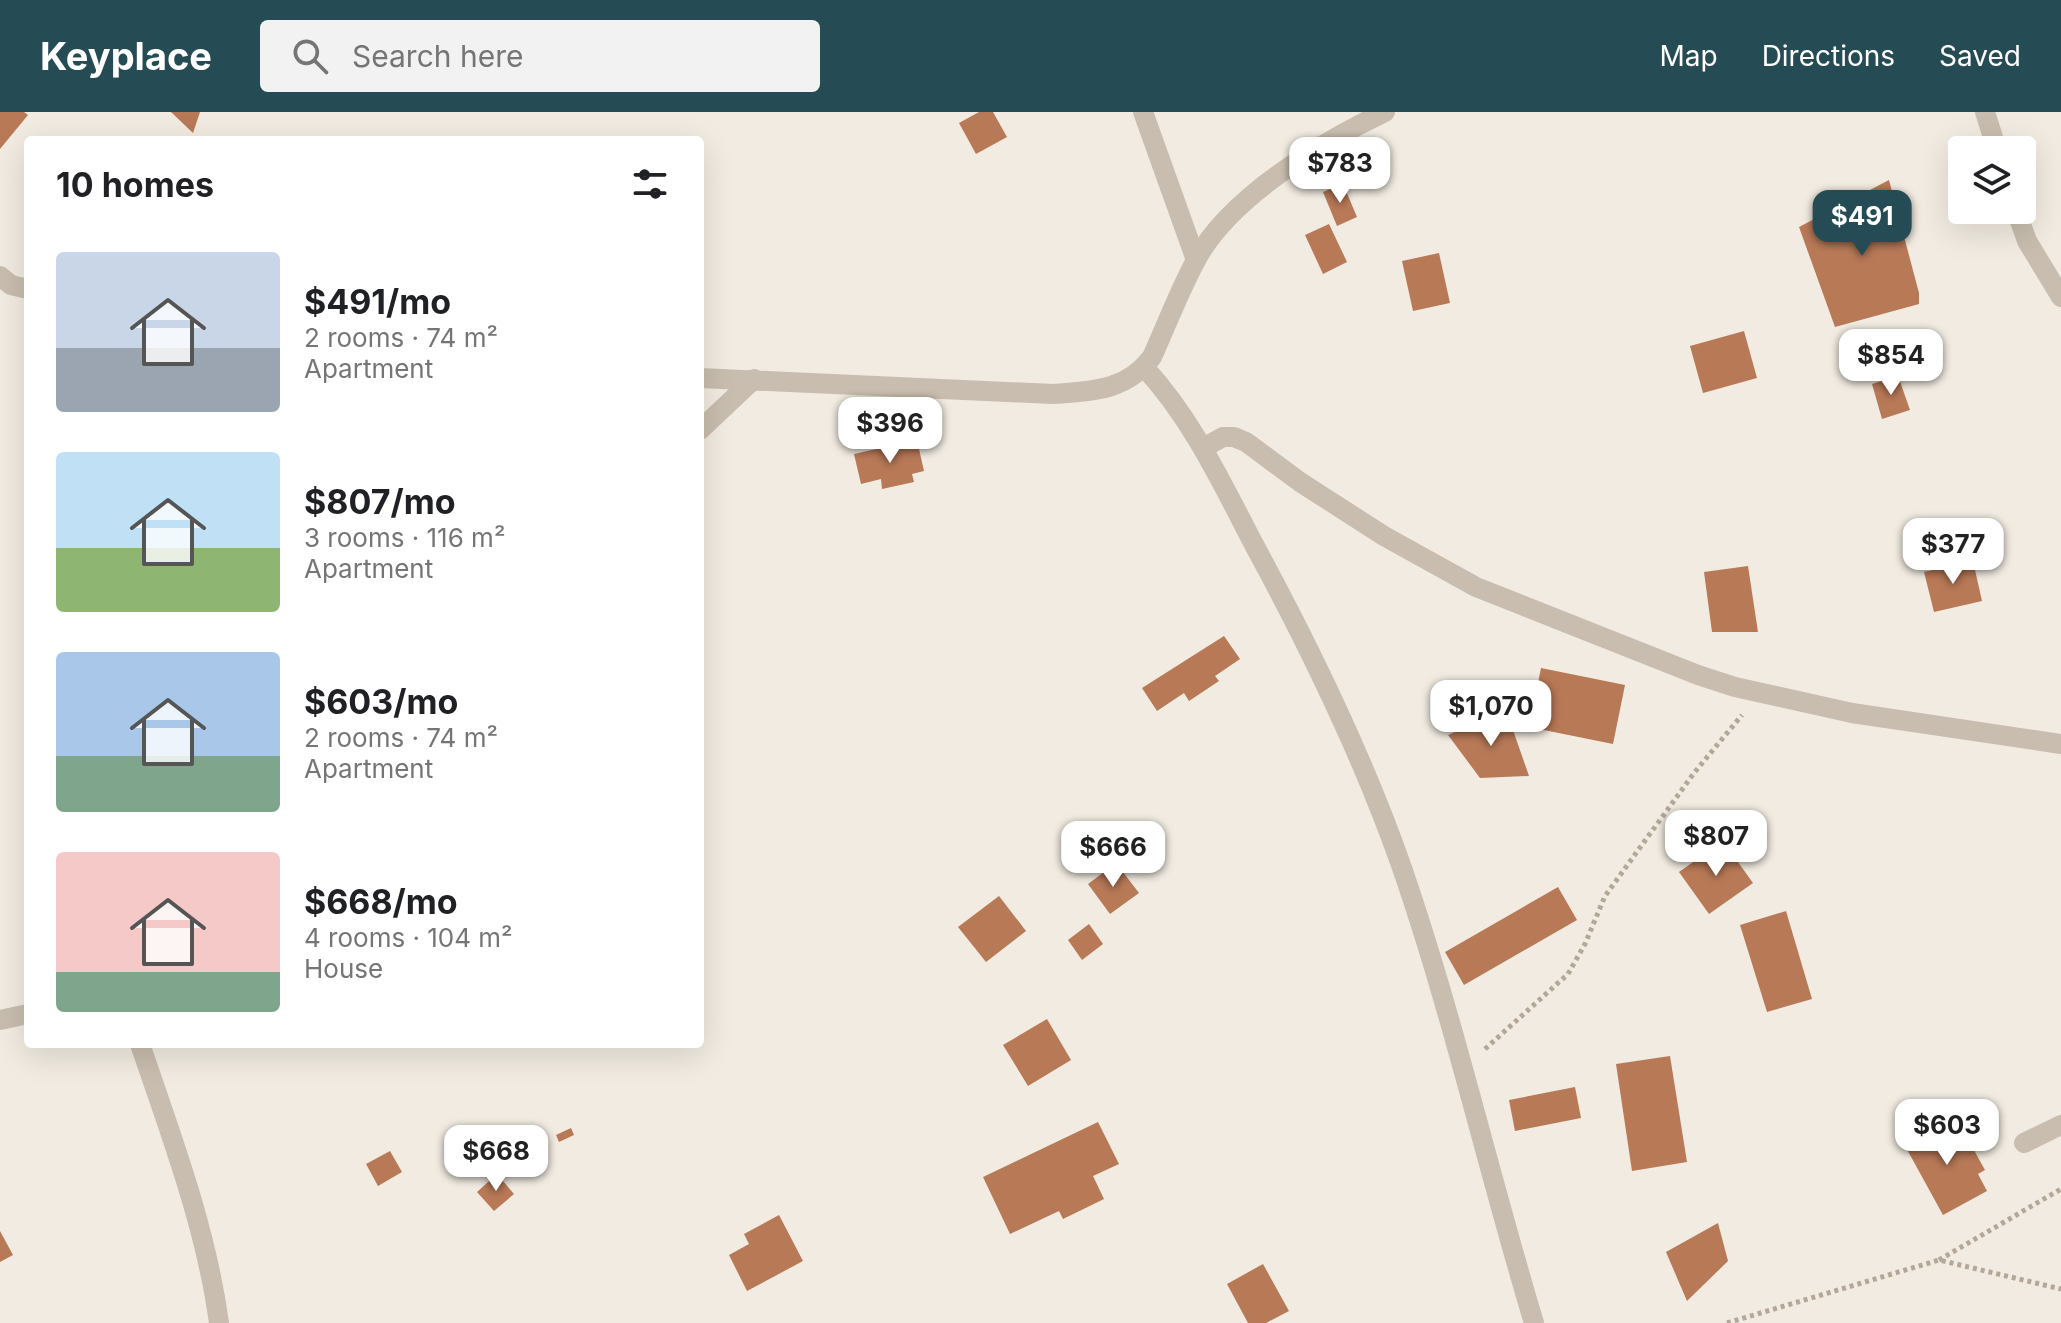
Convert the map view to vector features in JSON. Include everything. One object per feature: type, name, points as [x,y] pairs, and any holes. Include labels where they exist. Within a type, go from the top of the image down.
[{"type":"street","points":[[1143,112],[1196,260]]},
{"type":"street","points":[[704,378],[1053,394],[1121,385],[1152,357],[1196,260],[1217,230],[1259,188],[1357,126],[1385,112]]},
{"type":"street","points":[[1985,112],[1993,136]]},
{"type":"street","points":[[2021,224],[2027,241],[2061,297]]},
{"type":"street","points":[[0,276],[11,285],[24,288]]},
{"type":"street","points":[[1144,367],[1171,396],[1203,448],[1320,673],[1379,810],[1419,920],[1534,1323]]},
{"type":"street","points":[[704,426],[754,379]]},
{"type":"street","points":[[1203,448],[1223,437],[1246,442],[1300,482],[1384,536],[1476,587],[1698,675],[1852,713],[2061,744]]},
{"type":"street","points":[[0,1020],[24,1015]]},
{"type":"street","points":[[141,1048],[194,1209],[211,1273],[219,1323]]},
{"type":"street","points":[[2024,1143],[2061,1125]]},
{"type":"path","points":[[1463,1070],[1568,974],[1585,944],[1605,896],[1694,773],[1761,692]]},
{"type":"path","points":[[1727,1323],[1939,1260],[2061,1189]]},
{"type":"path","points":[[1939,1260],[2061,1289]]},
{"type":"building","points":[[0,112],[24,112],[28,115],[0,149]]},
{"type":"building","points":[[171,112],[200,112],[193,133]]},
{"type":"building","points":[[979,112],[993,112],[1007,137],[976,154],[959,123]]},
{"type":"building","points":[[1889,180],[1919,293],[1919,304],[1835,327],[1799,227]]},
{"type":"building","points":[[1343,184],[1357,217],[1337,226],[1323,192]]},
{"type":"building","points":[[1329,224],[1347,262],[1323,274],[1305,235]]},
{"type":"building","points":[[1439,253],[1450,303],[1413,311],[1402,261]]},
{"type":"building","points":[[1744,331],[1757,378],[1703,393],[1690,346]]},
{"type":"building","points":[[1898,376],[1910,410],[1882,419],[1872,384]]},
{"type":"building","points":[[917,440],[924,471],[912,474],[914,482],[882,489],[881,479],[861,484],[854,454]]},
{"type":"building","points":[[1973,561],[1982,601],[1934,612],[1924,572]]},
{"type":"building","points":[[1748,566],[1758,632],[1712,632],[1704,572]]},
{"type":"building","points":[[1224,636],[1240,659],[1215,676],[1219,681],[1189,701],[1184,693],[1157,711],[1142,688]]},
{"type":"building","points":[[1541,668],[1625,685],[1613,744],[1529,727]]},
{"type":"building","points":[[1506,710],[1529,776],[1480,778],[1448,735]]},
{"type":"building","points":[[1723,841],[1753,883],[1709,914],[1679,872]]},
{"type":"building","points":[[1116,863],[1139,893],[1110,914],[1088,884]]},
{"type":"building","points":[[1558,887],[1577,920],[1464,985],[1445,952]]},
{"type":"building","points":[[999,896],[1026,931],[986,962],[958,927]]},
{"type":"building","points":[[1786,911],[1812,999],[1767,1012],[1740,925]]},
{"type":"building","points":[[1089,924],[1103,944],[1082,960],[1068,940]]},
{"type":"building","points":[[1047,1019],[1071,1060],[1028,1086],[1003,1045]]},
{"type":"building","points":[[1670,1056],[1687,1162],[1632,1171],[1616,1064]]},
{"type":"building","points":[[1575,1087],[1581,1118],[1515,1131],[1509,1100]]},
{"type":"building","points":[[1950,1119],[1964,1146],[1970,1143],[1985,1170],[1978,1174],[1987,1191],[1943,1215],[1904,1144]]},
{"type":"building","points":[[1098,1122],[1119,1164],[1093,1176],[1104,1199],[1063,1219],[1059,1211],[1010,1234],[983,1177]]},
{"type":"building","points":[[571,1128],[574,1135],[559,1142],[556,1135]]},
{"type":"building","points":[[390,1151],[402,1172],[378,1186],[366,1164]]},
{"type":"building","points":[[497,1174],[514,1194],[494,1211],[477,1192]]},
{"type":"building","points":[[779,1215],[803,1261],[747,1291],[729,1255],[749,1244],[744,1234]]},
{"type":"building","points":[[1718,1223],[1728,1261],[1687,1301],[1666,1252]]},
{"type":"building","points":[[0,1231],[13,1255],[0,1262]]},
{"type":"building","points":[[1263,1264],[1289,1311],[1266,1323],[1248,1323],[1227,1284]]}]
